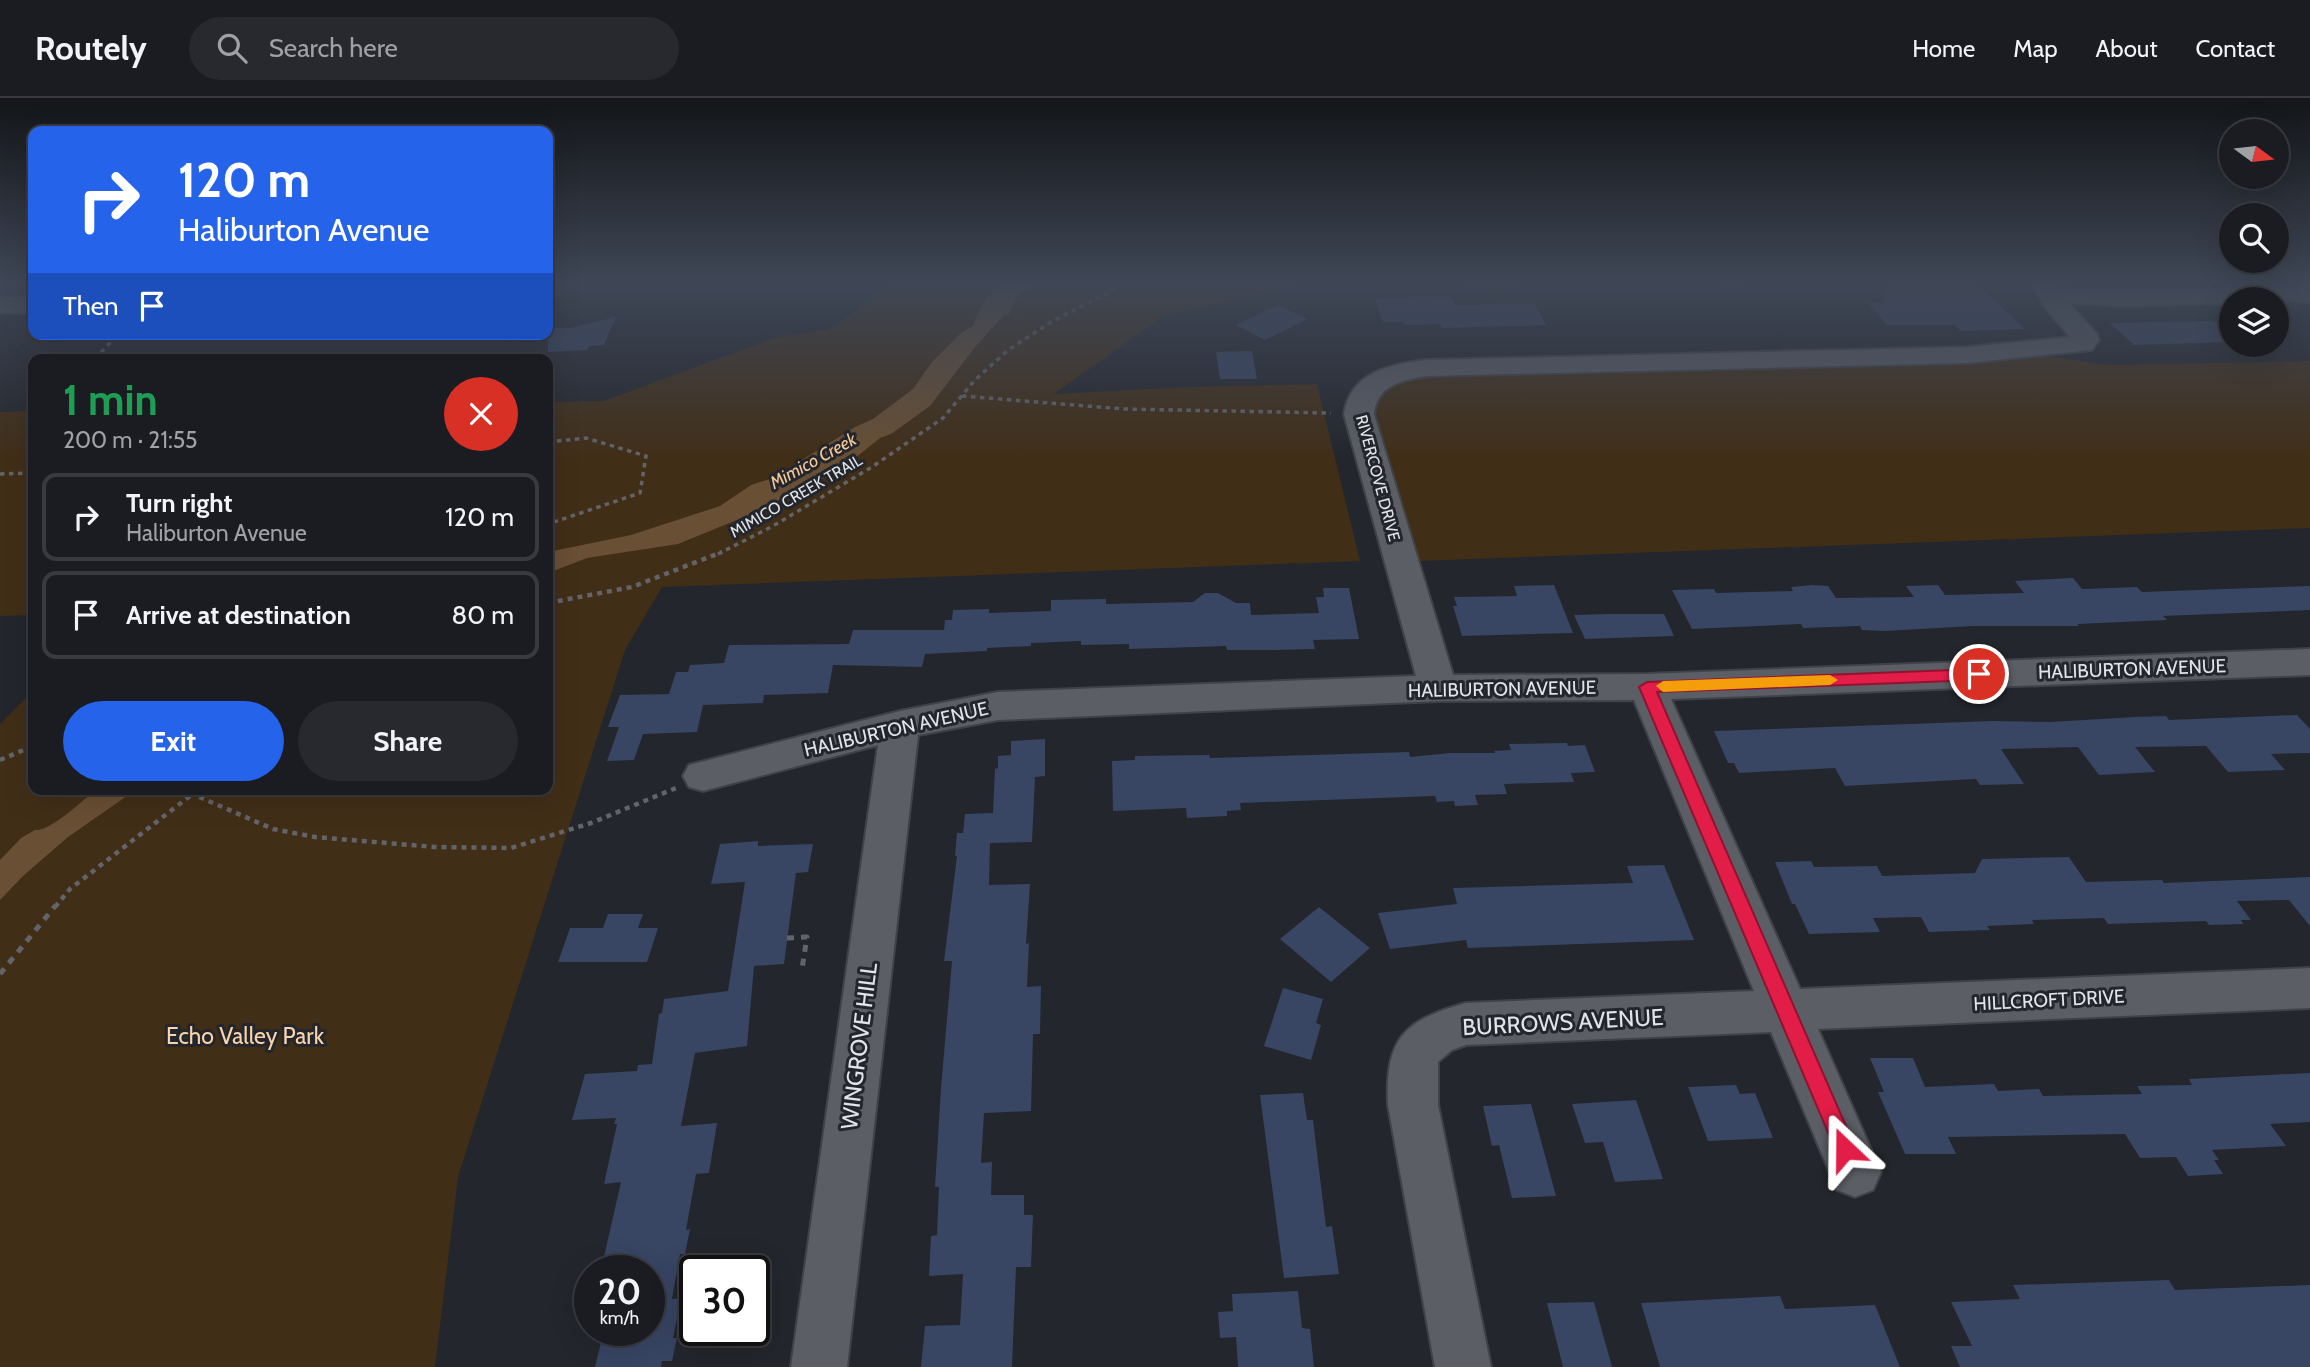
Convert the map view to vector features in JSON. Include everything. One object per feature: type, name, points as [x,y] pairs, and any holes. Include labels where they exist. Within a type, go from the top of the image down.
[{"type":"street","name":"RIVERCOVE DRIVE","points":[[1438,688],[1359,414],[1363,395],[1379,381],[1405,371],[1427,368],[1967,355],[2082,344],[2084,341]]},
{"type":"street","name":"HALIBURTON AVENUE","points":[[703,776],[900,725],[998,706],[1438,688],[1647,687],[2310,662]]},
{"type":"street","points":[[1647,687],[1855,1172]]},
{"type":"street","name":"WINGROVE HILL","points":[[818,1367],[900,725]]},
{"type":"street","name":"HILLCROFT DRIVE","points":[[1788,1012],[2310,988]]},
{"type":"street","name":"BURROWS AVENUE","points":[[1463,1367],[1413,1105],[1410,1073],[1419,1047],[1440,1030],[1465,1024],[1788,1012]]},
{"type":"path","name":"MIMICO CREEK TRAIL","points":[[553,602],[632,587],[708,559],[773,526],[872,467],[943,418],[974,381],[1008,350],[1022,341]]},
{"type":"path","points":[[961,396],[1124,409],[1359,414]]},
{"type":"path","points":[[553,441],[586,438],[646,456],[640,493],[553,522]]},
{"type":"path","points":[[0,474],[28,473]]},
{"type":"path","points":[[0,760],[28,748]]},
{"type":"path","points":[[193,795],[272,829],[315,837],[435,847],[511,848],[591,823],[703,776]]},
{"type":"path","points":[[0,974],[70,888],[190,795]]},
{"type":"path","points":[[787,938],[807,937],[803,969]]},
{"type":"green space","name":"Echo Valley Park","points":[[765,341],[1128,341],[1054,394],[1317,384],[1360,561],[662,587],[625,650],[458,1177],[435,1367],[0,1367],[0,724],[28,696],[28,795],[553,795],[553,402],[604,401]]},
{"type":"green space","points":[[2050,356],[2104,365],[2310,361],[2310,528],[1418,561],[1373,406],[1382,392],[1396,383],[1429,375],[1982,362]]},
{"type":"green space","points":[[28,411],[28,615],[0,616],[0,412]]},
{"type":"water","name":"Mimico Creek","points":[[953,341],[980,341],[930,406],[891,434],[880,438],[839,471],[749,515],[678,544],[587,558],[553,571],[553,551],[631,535],[720,506],[751,485],[773,478],[855,427],[873,419],[913,389],[932,362]]},
{"type":"water","points":[[90,795],[128,795],[68,837],[0,900],[0,860],[21,838],[58,821]]},
{"type":"building","points":[[548,341],[606,341],[604,345],[589,346],[587,350],[548,352]]},
{"type":"building","points":[[2130,341],[2219,341],[2134,345]]},
{"type":"building","points":[[1252,351],[1257,379],[1220,379],[1216,352]]},
{"type":"building","points":[[2073,578],[2082,589],[2137,587],[2142,592],[2310,586],[2310,610],[2163,616],[2167,620],[2077,624],[2079,626],[1973,626],[1885,631],[1862,630],[1860,626],[1803,628],[1801,624],[1692,629],[1672,590],[1714,589],[1716,593],[1793,591],[1791,587],[1812,585],[1828,586],[1836,598],[1914,597],[1906,586],[1938,585],[1945,595],[2024,593],[2015,581]]},
{"type":"building","points":[[1554,585],[1573,633],[1462,636],[1453,606],[1457,606],[1454,597],[1517,596],[1514,586]]},
{"type":"building","points":[[1323,588],[1349,588],[1359,639],[1313,640],[1315,649],[1276,650],[1227,650],[1226,646],[1129,649],[1129,644],[1081,645],[1081,641],[1031,643],[1031,646],[987,648],[987,651],[925,654],[922,667],[833,665],[828,693],[764,695],[763,703],[703,705],[697,732],[643,734],[634,760],[607,761],[619,727],[608,727],[620,695],[669,694],[676,672],[688,672],[690,665],[724,663],[729,645],[849,644],[853,630],[944,630],[945,620],[952,620],[953,610],[989,609],[989,613],[1051,611],[1051,600],[1106,599],[1106,604],[1193,602],[1205,593],[1218,593],[1236,603],[1250,603],[1251,615],[1319,613],[1316,597],[1324,597]]},
{"type":"building","points":[[1664,614],[1674,636],[1585,639],[1574,615]]},
{"type":"building","points":[[2297,715],[2310,729],[2310,753],[2271,754],[2285,770],[2228,772],[2206,746],[2135,747],[2155,772],[2099,775],[2078,747],[2001,749],[2024,784],[1980,785],[1976,779],[1845,786],[1835,768],[1739,773],[1734,763],[1728,763],[1714,731],[1992,721],[2050,722],[2166,716],[2169,720]]},
{"type":"building","points":[[1045,739],[1045,776],[1035,777],[1032,842],[990,843],[989,885],[1030,884],[1026,944],[1029,943],[1027,987],[1041,986],[1040,1034],[1033,1034],[1031,1111],[984,1113],[981,1163],[992,1162],[991,1195],[1024,1195],[1024,1215],[1033,1215],[1031,1267],[1016,1267],[1012,1367],[921,1367],[925,1326],[960,1325],[963,1274],[929,1276],[931,1236],[937,1235],[939,1187],[935,1187],[952,961],[944,961],[957,856],[957,833],[963,833],[965,814],[993,813],[998,756],[1011,755],[1011,741]]},
{"type":"building","points":[[1567,743],[1568,746],[1585,745],[1595,772],[1571,773],[1574,782],[1504,784],[1507,794],[1475,795],[1478,805],[1455,806],[1454,801],[1437,802],[1435,796],[1240,803],[1241,810],[1227,811],[1227,816],[1187,818],[1186,808],[1113,811],[1112,761],[1135,760],[1135,756],[1209,755],[1210,758],[1409,752],[1410,757],[1450,753],[1495,753],[1494,751],[1511,750],[1509,744]]},
{"type":"building","points":[[758,841],[758,846],[813,844],[808,872],[796,873],[784,964],[754,966],[747,1046],[695,1053],[681,1126],[717,1123],[709,1173],[696,1174],[686,1230],[690,1229],[685,1254],[679,1255],[672,1299],[679,1298],[673,1338],[677,1338],[672,1361],[662,1361],[661,1367],[595,1367],[600,1346],[665,1346],[665,1255],[604,1255],[621,1182],[604,1184],[616,1118],[572,1120],[585,1074],[637,1071],[638,1065],[652,1064],[659,1014],[662,1013],[664,999],[728,991],[745,882],[711,884],[720,844]]},
{"type":"building","points":[[2069,857],[2086,882],[2162,880],[2164,883],[2310,877],[2310,926],[2289,900],[2237,901],[2251,920],[2241,920],[2243,924],[2209,925],[2206,921],[2108,924],[2104,918],[2032,920],[2034,924],[1987,926],[1990,930],[1929,932],[1921,917],[1873,918],[1880,932],[1809,934],[1795,904],[1792,904],[1775,862],[1811,861],[1814,867],[1877,866],[1882,876],[1975,873],[1982,859]]},
{"type":"building","points":[[1664,865],[1694,940],[1468,948],[1466,940],[1390,949],[1378,913],[1457,904],[1453,888],[1633,883],[1627,866]]},
{"type":"building","points":[[1319,907],[1370,948],[1331,982],[1280,939]]},
{"type":"building","points":[[608,914],[643,914],[638,928],[658,928],[647,962],[558,962],[570,928],[603,928]]},
{"type":"building","points":[[1283,988],[1323,999],[1316,1023],[1321,1025],[1311,1060],[1264,1046]]},
{"type":"building","points":[[1870,1058],[1913,1058],[1925,1087],[1994,1084],[1998,1091],[2039,1089],[2043,1096],[2142,1094],[2137,1086],[2192,1085],[2189,1079],[2310,1073],[2310,1122],[2270,1124],[2286,1146],[2212,1150],[2219,1160],[2214,1160],[2223,1174],[2188,1176],[2176,1157],[2140,1158],[2125,1134],[1948,1137],[1956,1154],[1905,1154],[1878,1092],[1884,1092]]},
{"type":"building","points":[[1736,1085],[1740,1094],[1755,1093],[1773,1138],[1708,1141],[1688,1087]]},
{"type":"building","points":[[1303,1093],[1307,1120],[1313,1120],[1326,1227],[1332,1226],[1339,1274],[1284,1278],[1260,1095]]},
{"type":"building","points":[[1636,1100],[1663,1179],[1615,1182],[1603,1142],[1585,1143],[1572,1104]]},
{"type":"building","points":[[1531,1104],[1556,1196],[1512,1198],[1499,1145],[1492,1146],[1483,1106]]},
{"type":"building","points":[[2169,1280],[2175,1290],[2310,1285],[2310,1367],[1960,1367],[1951,1346],[1972,1346],[1951,1302],[2020,1299],[2013,1285]]},
{"type":"building","points":[[1298,1291],[1302,1328],[1310,1329],[1314,1367],[1238,1367],[1236,1337],[1220,1338],[1218,1312],[1233,1311],[1232,1294]]},
{"type":"building","points":[[1780,1296],[1785,1309],[1875,1305],[1900,1367],[1660,1367],[1641,1303]]},
{"type":"building","points":[[1594,1302],[1612,1367],[1563,1367],[1547,1303]]},
{"type":"slow traffic","points":[[1663,686],[1830,680]]},
{"type":"route","points":[[1845,1149],[1647,687],[1979,674]]}]
